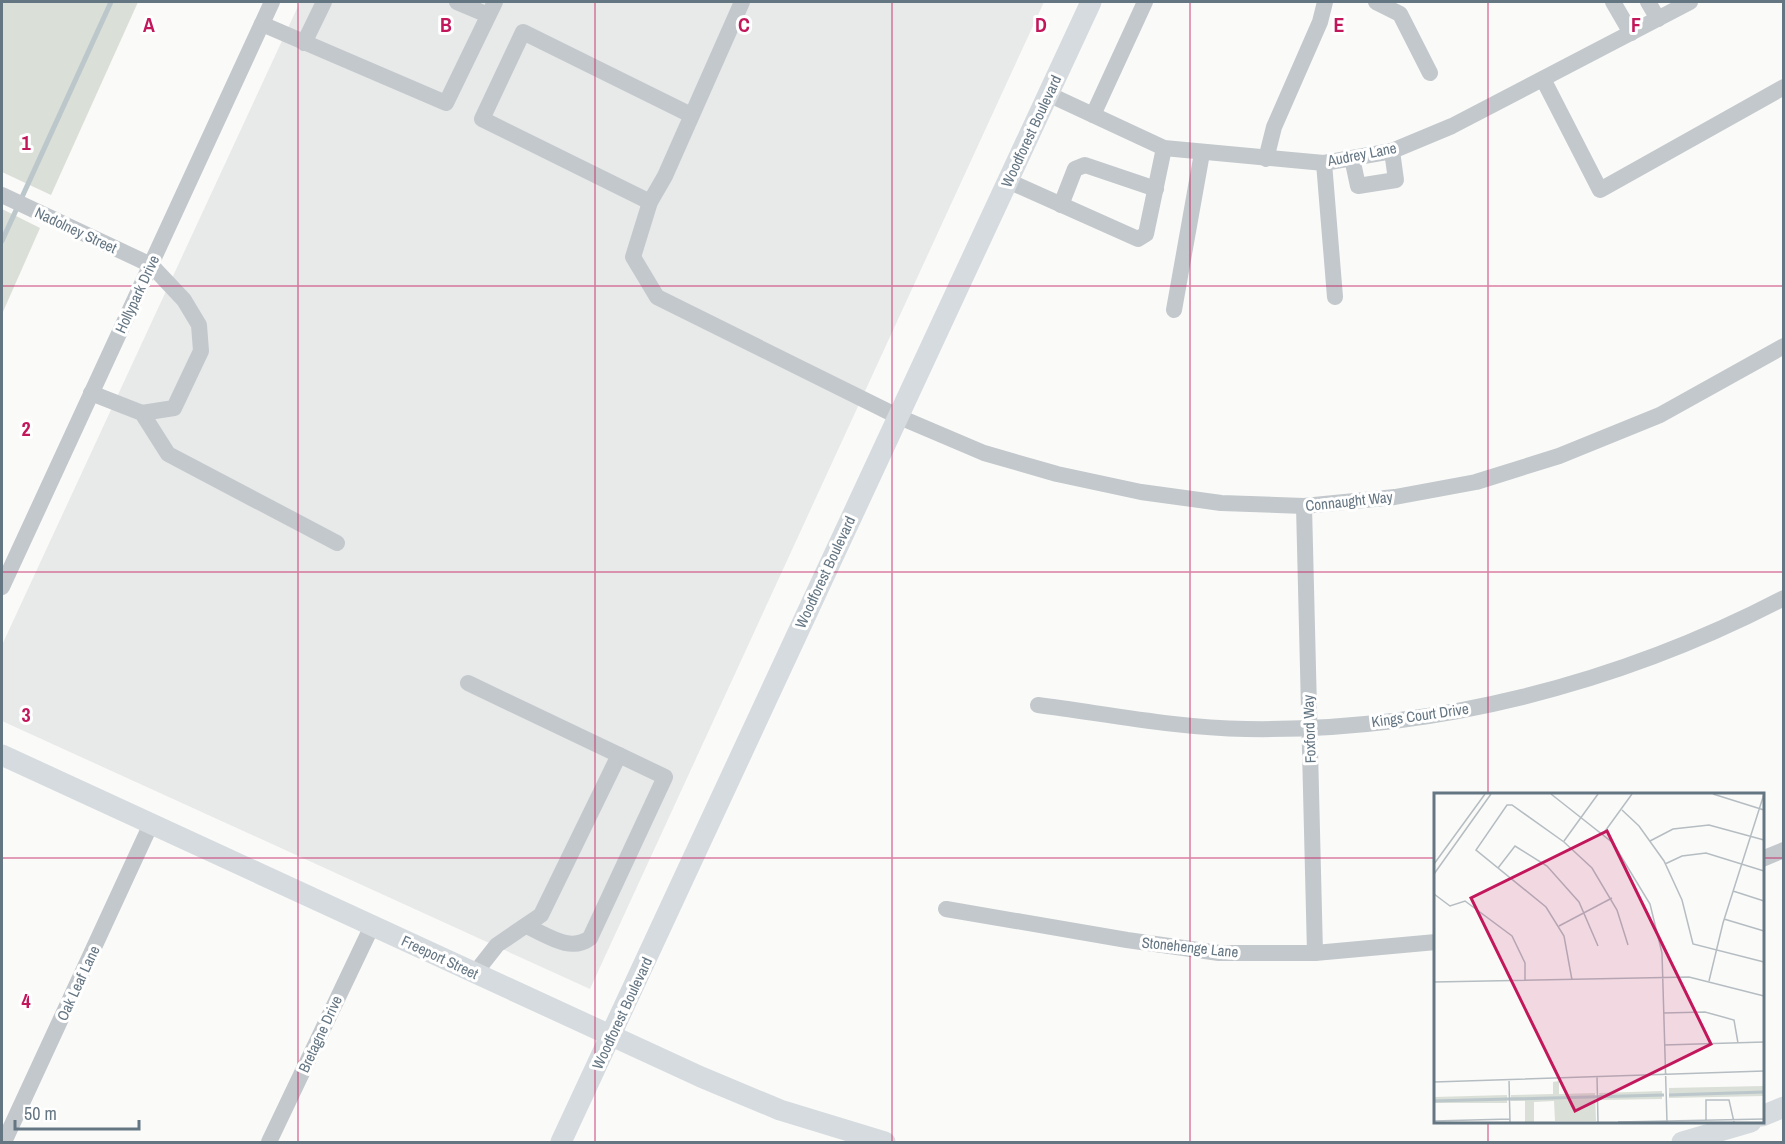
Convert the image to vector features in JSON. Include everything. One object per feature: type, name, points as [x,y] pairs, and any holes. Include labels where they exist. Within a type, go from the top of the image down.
[{"type":"main road","name":"Woodforest Boulevard","points":[[561,1143],[1091,2]]},
{"type":"main road","name":"Freeport Street","points":[[2,755],[475,974],[612,1034],[701,1077],[780,1110],[885,1143]]},
{"type":"main road","points":[[1683,1143],[1748,1123]]},
{"type":"street","name":"Hollypark Drive","points":[[2,587],[272,2]]},
{"type":"street","points":[[304,43],[324,2]]},
{"type":"street","points":[[262,24],[446,103],[491,8],[457,2]]},
{"type":"street","name":"Connaught Way","points":[[742,2],[650,202],[633,257],[657,297],[897,416],[984,453],[1057,474],[1141,492],[1221,503],[1304,506],[1395,497],[1476,482],[1559,456],[1660,415],[1784,346]]},
{"type":"street","points":[[1093,115],[1144,2]]},
{"type":"street","points":[[1266,159],[1274,127],[1320,22],[1325,2]]},
{"type":"street","points":[[1376,2],[1400,14],[1430,74]]},
{"type":"street","points":[[1613,2],[1631,33]]},
{"type":"street","points":[[1648,2],[1658,19]]},
{"type":"street","name":"Audrey Lane","points":[[1048,94],[1164,148],[1324,163],[1392,151],[1452,126],[1690,2]]},
{"type":"street","points":[[650,202],[482,119],[518,41],[523,32],[692,115]]},
{"type":"street","points":[[1542,79],[1600,190],[1784,87]]},
{"type":"street","points":[[1008,181],[1138,239],[1146,234],[1164,148]]},
{"type":"street","points":[[1352,158],[1358,186],[1396,180],[1392,151]]},
{"type":"street","points":[[1174,310],[1202,153]]},
{"type":"street","points":[[1324,163],[1335,297]]},
{"type":"street","points":[[1061,206],[1075,169],[1085,165],[1156,189]]},
{"type":"street","name":"Nadolney Street","points":[[2,195],[151,265]]},
{"type":"street","points":[[91,393],[142,413],[174,408],[201,351],[199,325],[184,300],[151,265]]},
{"type":"street","points":[[142,413],[168,454],[337,543]]},
{"type":"street","name":"Foxford Way","points":[[1304,506],[1315,953]]},
{"type":"street","name":"Kings Court Drive","points":[[1038,705],[1245,729],[1310,727],[1394,720],[1450,712],[1555,689],[1646,661],[1746,618],[1784,598]]},
{"type":"street","points":[[468,683],[665,777],[590,938],[583,944],[571,946],[526,926]]},
{"type":"street","points":[[475,974],[497,945],[540,915],[619,755]]},
{"type":"street","name":"Oak Leaf Lane","points":[[4,1143],[151,824]]},
{"type":"street","points":[[1764,858],[1784,850]]},
{"type":"street","name":"Stonehenge Lane","points":[[946,909],[1127,940],[1220,953],[1315,953],[1434,942]]},
{"type":"street","name":"Bretagne Drive","points":[[269,1143],[372,926]]},
{"type":"shaded area","points":[[2,2],[138,2],[51,195],[2,172]]},
{"type":"shaded area","points":[[300,2],[1044,2],[590,989],[2,721],[2,645]]},
{"type":"shaded area","points":[[2,209],[40,228],[2,314]]},
{"type":"waterway","points":[[2,241],[111,2]]}]
